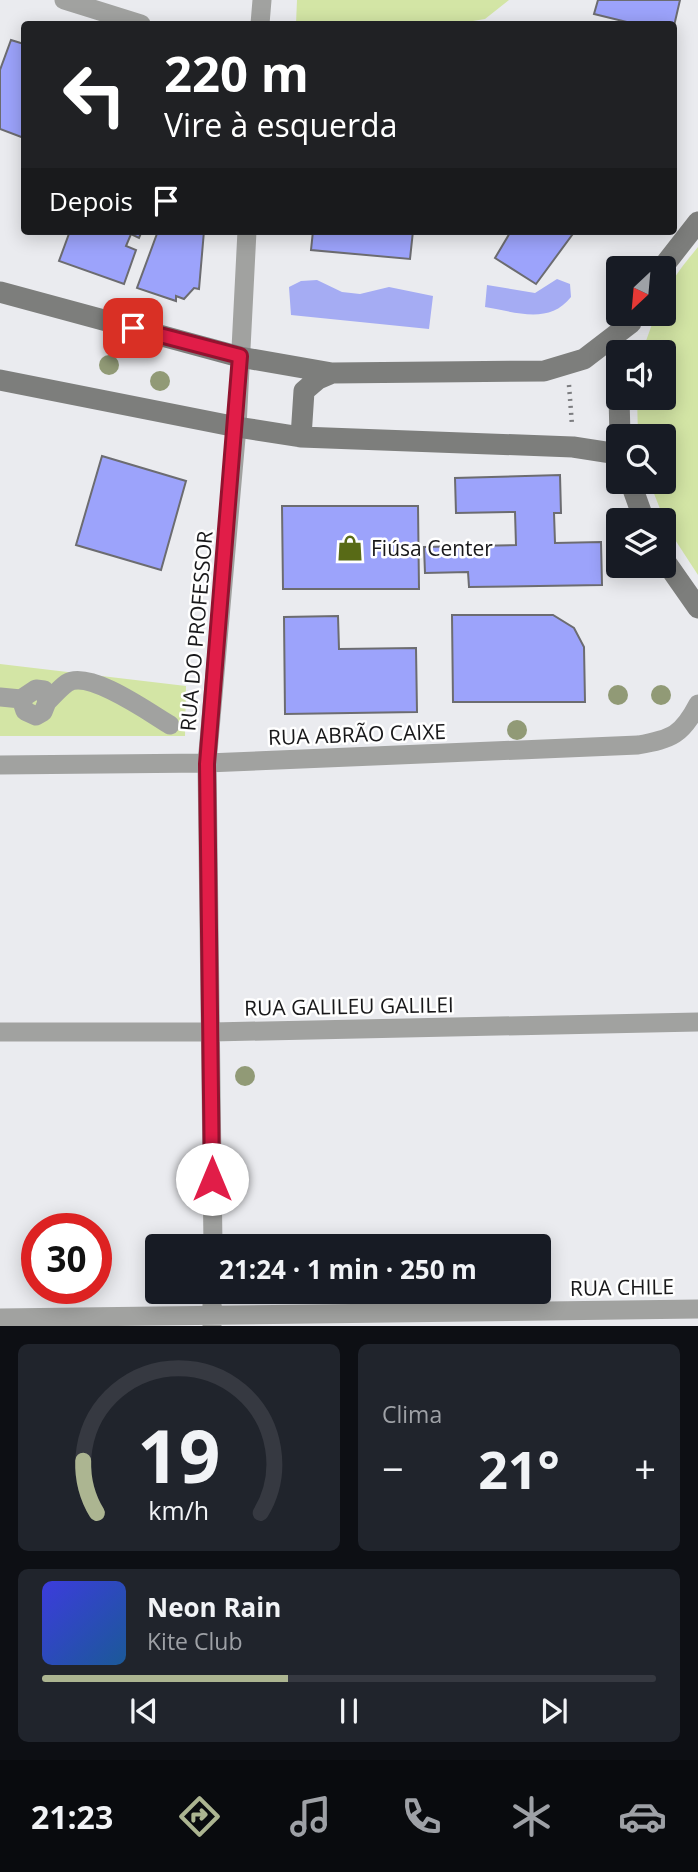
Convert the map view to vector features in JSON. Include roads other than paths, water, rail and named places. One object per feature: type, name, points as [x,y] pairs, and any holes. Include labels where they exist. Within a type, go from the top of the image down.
[{"type":"main road","points":[[671,256],[698,222]]},
{"type":"main road","points":[[0,292],[240,356],[332,373],[544,371],[584,359],[623,326]]},
{"type":"main road","points":[[301,437],[304,391],[318,379],[332,373]]},
{"type":"main road","points":[[0,380],[236,427],[301,437],[573,447],[606,452]]},
{"type":"main road","points":[[676,577],[698,608]]},
{"type":"street","points":[[64,0],[131,21]]},
{"type":"street","points":[[260,21],[262,0]]},
{"type":"street","name":"RUA DO PROFESSOR","points":[[212,1234],[212,1032],[207,764],[236,427],[247,235]]},
{"type":"street","points":[[0,697],[21,699],[36,689],[44,690],[47,702],[68,682],[81,680],[103,686],[170,725]]},
{"type":"street","name":"RUA ABRÃO CAIXE","points":[[0,765],[207,764],[638,745],[666,740],[677,733],[687,726],[698,704]]},
{"type":"street","name":"RUA GALILEU GALILEI","points":[[0,1032],[212,1032],[698,1022]]},
{"type":"street","name":"RUA CHILE","points":[[0,1318],[212,1320],[698,1309]]},
{"type":"water","points":[[557,279],[570,284],[571,297],[553,311],[531,314],[485,307],[487,285],[535,293]]},
{"type":"water","points":[[317,280],[342,292],[360,294],[389,287],[433,296],[429,329],[291,315],[289,287],[301,281]]},
{"type":"place","name":"Fiúsa Center","points":[[350,548]]}]
